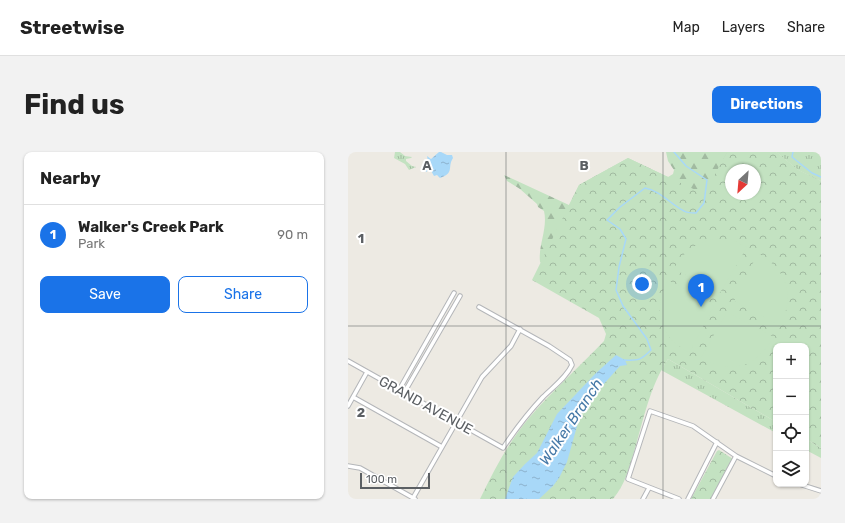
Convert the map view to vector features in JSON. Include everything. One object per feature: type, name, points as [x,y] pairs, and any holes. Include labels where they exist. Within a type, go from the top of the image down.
[{"type":"street","points":[[399,390],[454,293]]},
{"type":"street","points":[[404,393],[460,296]]},
{"type":"street","points":[[348,466],[360,468],[414,498],[482,377],[511,346],[520,329],[479,307]]},
{"type":"street","name":"GRAND AVENUE","points":[[348,362],[503,448],[518,426],[568,373],[572,365],[570,360],[563,355],[520,329]]},
{"type":"street","points":[[348,406],[367,372]]},
{"type":"street","points":[[353,397],[442,447]]},
{"type":"street","points":[[679,499],[628,479],[650,411],[693,426],[736,456],[773,474]]},
{"type":"street","points":[[688,499],[717,442]]},
{"type":"street","points":[[713,499],[736,456]]},
{"type":"street","points":[[808,487],[821,491]]},
{"type":"street","points":[[643,499],[649,488]]},
{"type":"green space","points":[[395,152],[400,152],[405,156],[412,157],[406,159],[406,161],[412,166],[416,167],[409,170],[405,164],[394,158]]},
{"type":"green space","points":[[666,152],[776,152],[798,170],[821,181],[761,170],[761,164],[725,164],[725,196],[546,267],[540,262],[540,249],[545,224],[544,211],[520,189],[507,181],[504,175],[569,205],[579,185],[628,158],[668,177],[673,174],[674,170],[668,161]]},
{"type":"green space","points":[[727,152],[776,152],[798,170],[821,181],[821,448],[809,441],[809,343],[773,343],[773,420],[668,359],[652,392],[626,476],[621,488],[613,499],[480,499],[502,457],[521,427],[547,398],[604,341],[606,334],[599,318],[532,280],[579,185],[628,158],[704,194]]},
{"type":"green space","points":[[776,152],[821,152],[821,181],[798,170]]},
{"type":"green space","points":[[713,239],[730,239],[747,247],[720,293],[674,269],[681,258],[690,249]]},
{"type":"green space","points":[[758,253],[776,268],[786,285],[788,294],[787,304],[785,315],[780,326],[734,301]]},
{"type":"green space","points":[[668,280],[714,306],[689,353],[669,337],[662,323],[660,316],[660,301]]},
{"type":"green space","points":[[726,314],[730,314],[774,337],[759,356],[751,362],[733,367],[723,366],[700,359]]},
{"type":"green space","points":[[668,359],[773,420],[773,431],[661,370]]},
{"type":"green space","points":[[809,441],[821,448],[821,458],[809,452]]},
{"type":"green space","points":[[719,450],[733,459],[712,499],[691,499],[717,451]]},
{"type":"water","points":[[439,152],[452,155],[453,158],[448,174],[440,178],[437,175],[434,176],[430,169],[426,172],[423,168],[423,165],[428,161],[427,156],[431,159]]},
{"type":"water","points":[[616,355],[625,360],[627,365],[620,366],[585,405],[579,419],[567,462],[553,486],[539,499],[505,499],[513,477],[537,453],[557,414],[596,373]]},
{"type":"waterway","name":"Walker Branch","points":[[624,360],[639,359],[651,350],[647,339],[623,306],[616,290],[619,267],[626,239],[620,229],[607,220],[620,207],[645,188],[656,192],[685,212],[696,213],[704,203],[707,180],[686,166],[674,152]]},
{"type":"waterway","name":"Walker Branch","points":[[793,152],[792,157],[812,173],[821,177]]},
{"type":"place","name":"Walker's Creek Park","points":[[701,307]]}]
